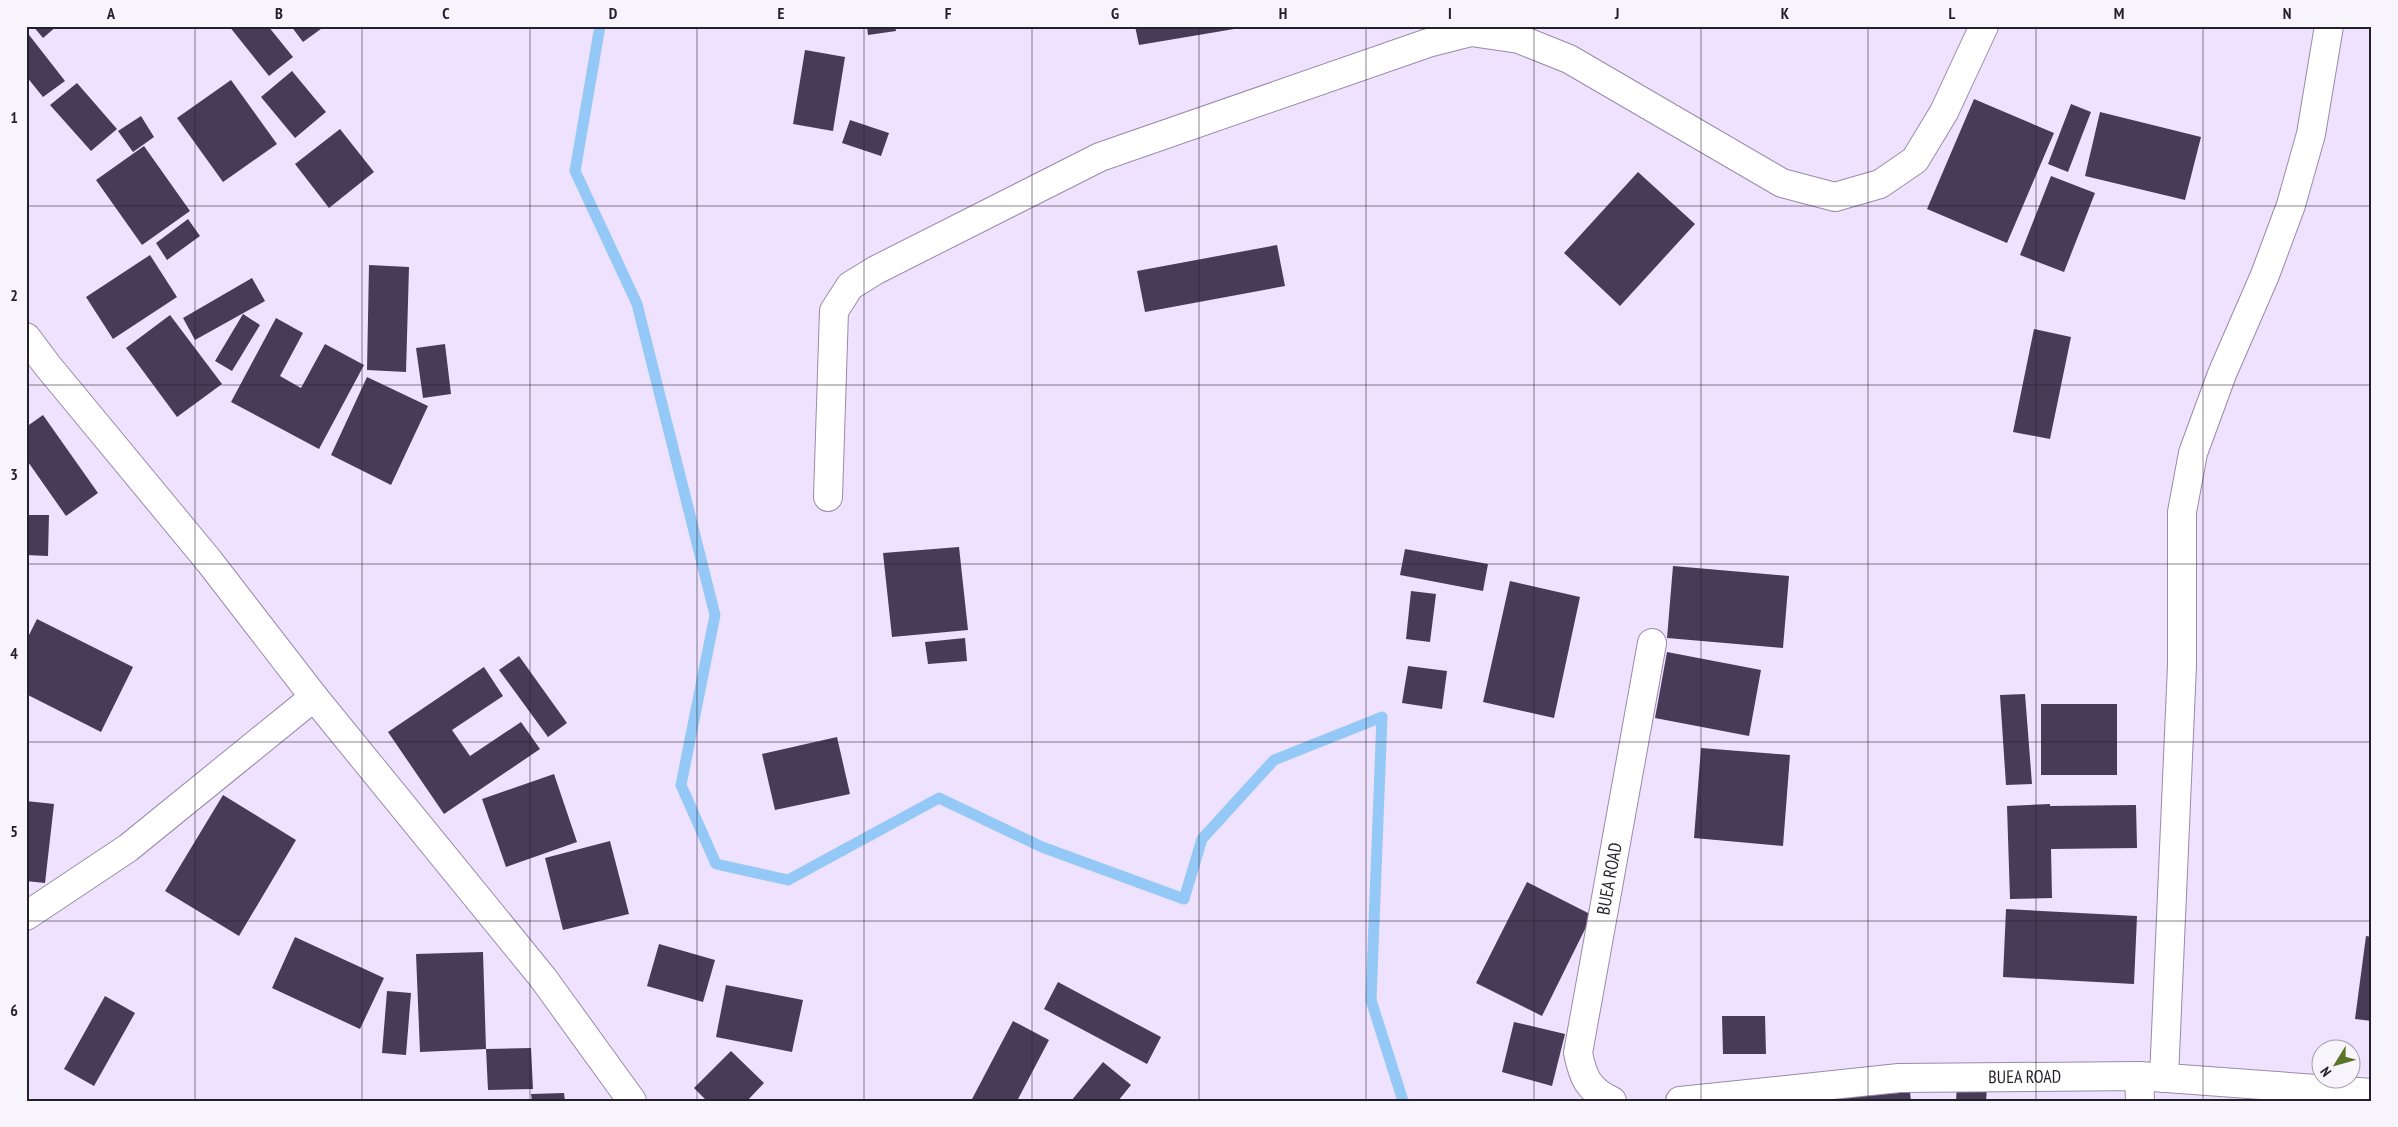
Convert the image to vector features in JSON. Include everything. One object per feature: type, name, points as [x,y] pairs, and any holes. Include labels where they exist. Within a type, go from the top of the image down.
[{"type":"street","points":[[828,497],[834,310],[850,286],[876,270],[1100,157],[1428,43],[1471,32],[1519,39],[1569,59],[1782,183],[1835,197],[1880,184],[1915,160],[1944,112],[1984,26]]},
{"type":"street","points":[[2148,1085],[2182,665],[2182,512],[2193,453],[2222,374],[2265,275],[2291,205],[2311,134],[2329,26]]},
{"type":"street","points":[[26,337],[208,561],[314,697],[543,978],[632,1101]]},
{"type":"street","name":"BUEA ROAD","points":[[1612,1101],[1598,1094],[1582,1075],[1578,1052],[1652,643]]},
{"type":"street","points":[[26,916],[128,848],[314,697]]},
{"type":"street","name":"BUEA ROAD","points":[[1680,1101],[1898,1078],[2372,1093]]},
{"type":"building","points":[[33,26],[57,26],[43,38]]},
{"type":"building","points":[[229,26],[268,26],[293,57],[269,76]]},
{"type":"building","points":[[291,26],[325,26],[303,42]]},
{"type":"building","points":[[867,26],[895,26],[896,31],[868,35]]},
{"type":"building","points":[[1135,26],[1246,26],[1246,27],[1139,45]]},
{"type":"building","points":[[26,31],[65,81],[43,97],[26,76]]},
{"type":"building","points":[[805,50],[845,57],[833,131],[793,124]]},
{"type":"building","points":[[292,71],[326,112],[295,138],[261,97]]},
{"type":"building","points":[[231,80],[277,144],[223,182],[177,118]]},
{"type":"building","points":[[77,83],[117,129],[91,151],[50,105]]},
{"type":"building","points":[[1974,99],[2054,133],[2007,243],[1927,209]]},
{"type":"building","points":[[2071,104],[2091,112],[2068,172],[2048,164]]},
{"type":"building","points":[[2100,112],[2201,137],[2185,200],[2085,176]]},
{"type":"building","points":[[141,116],[154,137],[133,152],[118,131]]},
{"type":"building","points":[[850,120],[889,133],[881,156],[842,143]]},
{"type":"building","points":[[340,129],[374,172],[329,208],[295,164]]},
{"type":"building","points":[[144,146],[190,211],[142,245],[96,180]]},
{"type":"building","points":[[1638,172],[1695,224],[1620,306],[1564,253]]},
{"type":"building","points":[[2051,176],[2095,193],[2064,272],[2020,255]]},
{"type":"building","points":[[188,219],[200,236],[167,260],[156,243]]},
{"type":"building","points":[[1277,245],[1285,286],[1145,312],[1137,271]]},
{"type":"building","points":[[150,255],[177,297],[113,339],[86,297]]},
{"type":"building","points":[[369,265],[409,267],[406,372],[367,370]]},
{"type":"building","points":[[252,278],[265,301],[195,340],[183,318]]},
{"type":"building","points":[[243,314],[260,325],[232,371],[215,361]]},
{"type":"building","points":[[170,315],[222,384],[177,417],[126,348]]},
{"type":"building","points":[[276,318],[303,333],[280,376],[301,388],[325,344],[364,365],[319,449],[231,402]]},
{"type":"building","points":[[2034,329],[2071,337],[2050,439],[2013,432]]},
{"type":"building","points":[[445,344],[451,394],[423,398],[416,348]]},
{"type":"building","points":[[367,377],[428,406],[391,485],[331,455]]},
{"type":"building","points":[[43,415],[98,493],[66,516],[26,459],[26,427]]},
{"type":"building","points":[[26,515],[49,515],[48,556],[26,555]]},
{"type":"building","points":[[959,547],[968,630],[892,637],[883,553]]},
{"type":"building","points":[[1405,549],[1488,564],[1483,591],[1400,575]]},
{"type":"building","points":[[1673,566],[1789,576],[1783,648],[1667,638]]},
{"type":"building","points":[[1510,581],[1580,597],[1554,718],[1483,702]]},
{"type":"building","points":[[1411,591],[1436,594],[1430,642],[1406,639]]},
{"type":"building","points":[[37,619],[133,667],[101,732],[26,694],[26,641]]},
{"type":"building","points":[[965,638],[967,661],[928,664],[925,642]]},
{"type":"building","points":[[1667,652],[1761,670],[1749,736],[1655,718]]},
{"type":"building","points":[[519,656],[567,723],[548,737],[499,670]]},
{"type":"building","points":[[1408,666],[1447,671],[1442,709],[1402,703]]},
{"type":"building","points":[[484,667],[503,696],[452,730],[470,756],[521,722],[540,749],[444,814],[388,732]]},
{"type":"building","points":[[2025,694],[2032,784],[2006,785],[2000,695]]},
{"type":"building","points":[[2041,704],[2117,704],[2117,775],[2041,775]]},
{"type":"building","points":[[837,737],[850,794],[775,810],[762,754]]},
{"type":"building","points":[[1701,748],[1790,755],[1783,846],[1694,838]]},
{"type":"building","points":[[554,774],[577,842],[506,867],[482,799]]},
{"type":"building","points":[[223,795],[296,840],[239,936],[165,891]]},
{"type":"building","points":[[26,801],[54,804],[45,883],[26,881]]},
{"type":"building","points":[[2050,804],[2050,806],[2136,805],[2137,848],[2051,849],[2052,898],[2010,899],[2007,806]]},
{"type":"building","points":[[610,841],[629,914],[563,930],[545,858]]},
{"type":"building","points":[[1527,882],[1592,915],[1542,1016],[1476,983]]},
{"type":"building","points":[[2006,909],[2137,916],[2134,984],[2003,977]]},
{"type":"building","points":[[2366,936],[2372,937],[2372,1021],[2355,1019]]},
{"type":"building","points":[[295,937],[384,978],[360,1029],[272,988]]},
{"type":"building","points":[[659,944],[715,960],[703,1002],[647,986]]},
{"type":"building","points":[[483,952],[486,1049],[420,1052],[416,954]]},
{"type":"building","points":[[1058,982],[1161,1037],[1147,1064],[1044,1009]]},
{"type":"building","points":[[726,985],[803,1000],[792,1052],[716,1037]]},
{"type":"building","points":[[387,991],[411,993],[406,1055],[382,1053]]},
{"type":"building","points":[[105,996],[135,1013],[94,1086],[64,1069]]},
{"type":"building","points":[[1722,1016],[1765,1016],[1766,1054],[1723,1054]]},
{"type":"building","points":[[1013,1021],[1049,1040],[1017,1101],[971,1101]]},
{"type":"building","points":[[1514,1022],[1565,1034],[1552,1086],[1502,1072]]},
{"type":"building","points":[[531,1048],[533,1089],[488,1090],[486,1049]]},
{"type":"building","points":[[731,1051],[764,1083],[747,1101],[707,1101],[694,1088]]},
{"type":"building","points":[[1103,1062],[1131,1085],[1118,1101],[1071,1101]]},
{"type":"building","points":[[1957,1084],[1987,1088],[1986,1101],[1956,1101]]},
{"type":"building","points":[[1910,1092],[1911,1101],[1830,1101],[1830,1099]]},
{"type":"building","points":[[564,1093],[565,1101],[532,1101],[531,1094]]},
{"type":"waterway","points":[[600,26],[575,171],[637,304],[715,615],[681,785],[716,864],[788,880],[939,798],[1042,847],[1184,899],[1202,839],[1274,760],[1382,717],[1371,1000],[1403,1101]]}]
